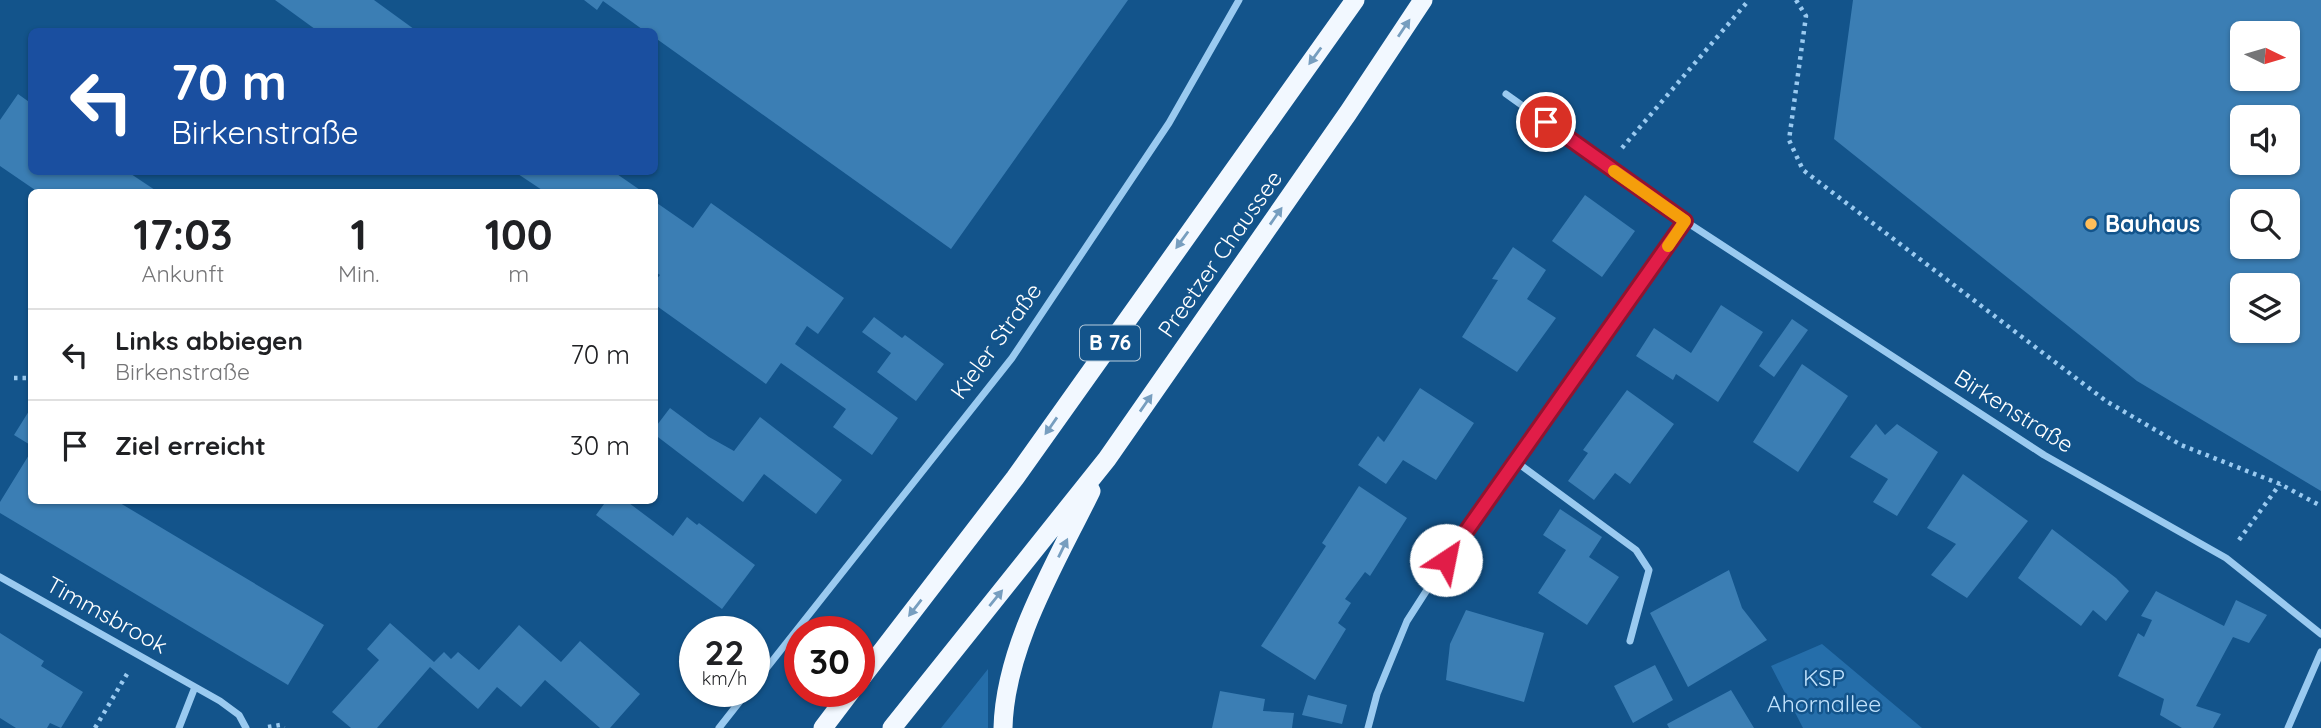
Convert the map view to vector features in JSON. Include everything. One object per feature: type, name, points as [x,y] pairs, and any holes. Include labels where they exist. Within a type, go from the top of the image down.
[{"type":"highway","name":"Preetzer Chaussee","points":[[875,660],[1015,478],[1355,0]]},
{"type":"highway","name":"Preetzer Chaussee","points":[[892,728],[1107,459],[1348,113],[1423,0]]},
{"type":"highway","name":"B 76","points":[[1003,728],[1010,678],[1034,607],[1107,459]]},
{"type":"highway","points":[[823,728],[839,707]]},
{"type":"street","name":"Kieler Straße","points":[[770,664],[1012,358],[1169,123],[1239,0]]},
{"type":"street","name":"Birkenstraße","points":[[1506,94],[1685,221],[2045,455],[2226,558],[2321,634]]},
{"type":"street","points":[[1368,728],[1377,694],[1407,621],[1459,540],[1685,221]]},
{"type":"street","points":[[1514,461],[1636,550],[1649,570],[1630,641]]},
{"type":"street","name":"Timmsbrook","points":[[0,577],[195,687],[239,715],[246,728]]},
{"type":"street","points":[[2288,728],[2321,652]]},
{"type":"street","points":[[178,728],[195,687]]},
{"type":"street","points":[[719,728],[735,707]]},
{"type":"path","points":[[1607,165],[1749,0]]},
{"type":"path","points":[[1796,0],[1806,16],[1789,140],[1803,170],[2106,401],[2181,445],[2280,484],[2321,506]]},
{"type":"path","points":[[14,378],[28,378]]},
{"type":"path","points":[[2226,558],[2280,484]]},
{"type":"path","points":[[95,728],[138,655]]},
{"type":"green space","name":"KSP Ahornallee","points":[[1822,644],[1922,728],[1803,728],[1771,666]]},
{"type":"green space","points":[[988,669],[988,728],[941,728]]},
{"type":"building","points":[[275,0],[374,0],[412,28],[314,28]]},
{"type":"building","points":[[584,0],[1128,0],[951,249],[658,40],[658,28],[640,28],[603,1],[597,10]]},
{"type":"building","name":"Bauhaus","points":[[1853,0],[2321,0],[2321,491],[2137,381],[1834,139]]},
{"type":"building","points":[[18,94],[28,101],[28,175],[132,175],[154,189],[34,189],[0,166],[0,120]]},
{"type":"building","points":[[520,175],[618,175],[639,189],[540,189]]},
{"type":"building","points":[[1585,195],[1635,231],[1602,277],[1552,241]]},
{"type":"building","points":[[711,203],[844,298],[818,334],[807,326],[795,344],[898,418],[872,455],[833,427],[846,409],[781,363],[766,384],[658,307],[658,204],[693,228]]},
{"type":"building","points":[[1513,247],[1546,270],[1527,299],[1556,318],[1517,372],[1462,337],[1498,280],[1492,279]]},
{"type":"building","points":[[1721,305],[1763,332],[1718,402],[1676,374],[1673,380],[1636,356],[1654,328],[1691,353]]},
{"type":"building","points":[[874,317],[902,338],[905,335],[944,364],[916,401],[877,372],[891,353],[862,332]]},
{"type":"building","points":[[1792,319],[1808,330],[1774,377],[1759,366]]},
{"type":"building","points":[[1802,364],[1848,396],[1798,472],[1753,442]]},
{"type":"building","points":[[1420,388],[1474,423],[1436,480],[1403,460],[1386,484],[1358,465],[1378,436],[1384,442]]},
{"type":"building","points":[[1627,390],[1674,424],[1630,484],[1615,473],[1594,500],[1568,481],[1588,453],[1583,450]]},
{"type":"building","points":[[670,408],[709,437],[734,451],[760,417],[842,480],[816,514],[764,474],[743,502],[658,437],[658,424]]},
{"type":"building","points":[[28,413],[28,444],[14,435]]},
{"type":"building","points":[[1876,424],[1885,435],[1897,424],[1938,452],[1897,516],[1873,502],[1888,479],[1850,457]]},
{"type":"building","points":[[28,456],[28,504],[122,504],[324,625],[288,685],[0,513],[0,502]]},
{"type":"building","points":[[1963,474],[2028,521],[1967,598],[1931,575],[1956,544],[1927,528]]},
{"type":"building","points":[[1359,486],[1407,518],[1370,576],[1365,572],[1345,599],[1351,603],[1338,623],[1346,629],[1315,680],[1261,646],[1326,546],[1322,543]]},
{"type":"building","points":[[604,504],[630,504],[673,536],[687,517],[755,565],[722,609],[596,515]]},
{"type":"building","points":[[1560,509],[1602,537],[1589,557],[1619,577],[1587,625],[1538,593],[1566,550],[1543,535]]},
{"type":"building","points":[[2052,529],[2129,591],[2106,621],[2093,610],[2081,626],[2018,578]]},
{"type":"building","points":[[1729,570],[1742,608],[1767,640],[1688,687],[1650,613]]},
{"type":"building","points":[[2156,591],[2224,626],[2236,600],[2267,615],[2249,643],[2233,637],[2196,706],[2221,714],[2213,728],[2182,728],[2160,715],[2164,699],[2118,676],[2138,633],[2144,637],[2152,620],[2141,616]]},
{"type":"building","points":[[1466,610],[1544,633],[1524,702],[1446,680],[1450,644]]},
{"type":"building","points":[[390,623],[434,662],[444,652],[451,659],[458,652],[479,670],[519,625],[561,662],[580,641],[640,694],[610,728],[600,728],[545,680],[521,707],[497,687],[478,709],[430,667],[377,728],[351,728],[332,712],[379,660],[367,649]]},
{"type":"building","points":[[0,633],[44,661],[41,666],[83,692],[61,728],[50,723],[47,728],[16,728],[0,718]]},
{"type":"building","points":[[1655,665],[1673,700],[1633,723],[1614,686]]},
{"type":"building","points":[[1731,690],[1754,728],[1669,728],[1667,724]]},
{"type":"building","points":[[1220,691],[1265,699],[1263,711],[1294,713],[1292,728],[1212,728]]},
{"type":"building","points":[[1308,695],[1347,705],[1342,724],[1302,715]]},
{"type":"slow traffic","points":[[1614,171],[1685,221],[1668,246]]},
{"type":"place","name":"Bauhaus","points":[[2091,224]]},
{"type":"route","points":[[1446,560],[1685,221],[1546,122]]}]
